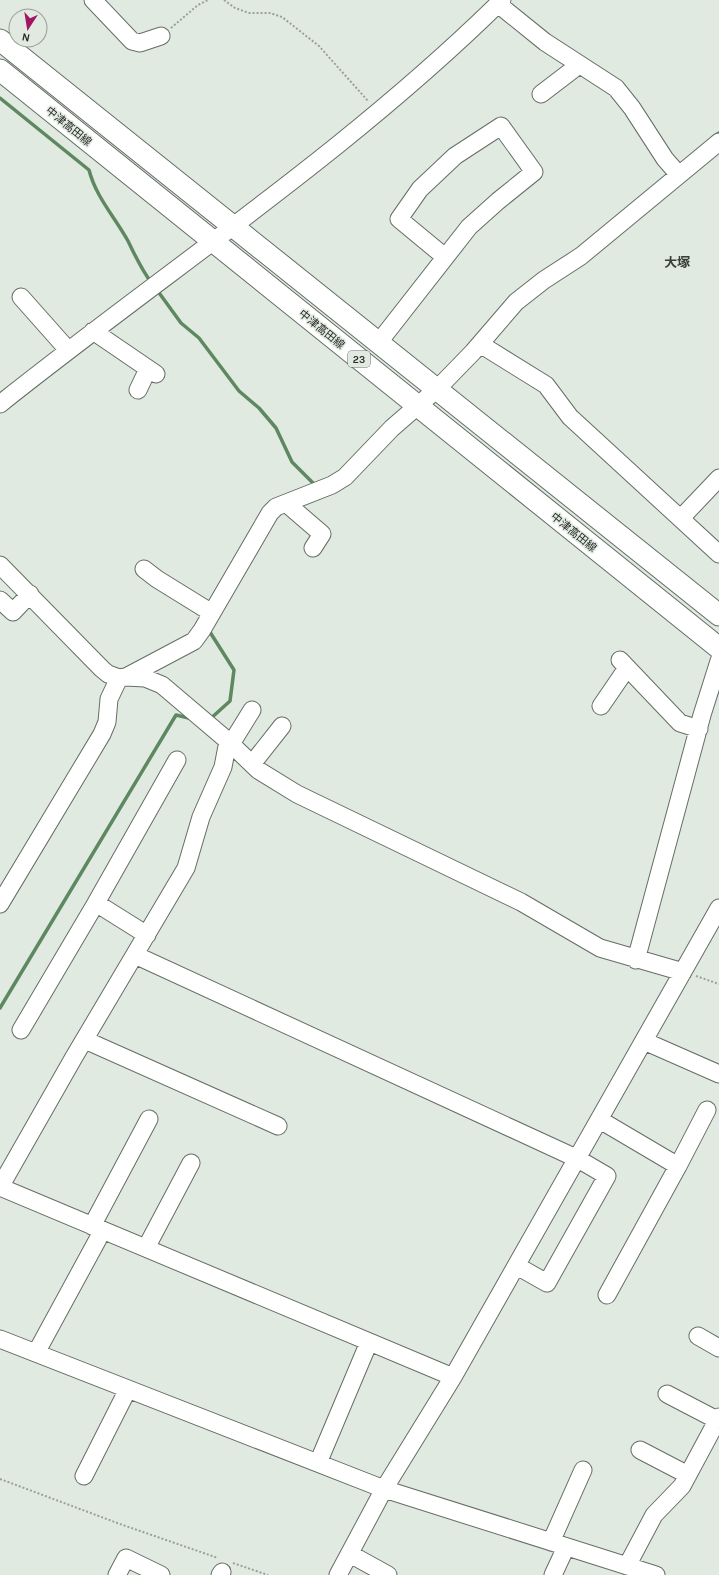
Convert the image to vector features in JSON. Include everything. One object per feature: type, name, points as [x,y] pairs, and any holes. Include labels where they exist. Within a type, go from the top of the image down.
[{"type":"main road","name":"23","points":[[0,40],[719,615]]},
{"type":"main road","name":"中津高田線","points":[[2,74],[214,242],[719,648]]},
{"type":"street","points":[[93,0],[106,16],[132,41],[140,43],[160,36]]},
{"type":"street","points":[[0,404],[68,350],[234,227],[365,124],[442,57],[500,2],[545,42],[608,82],[624,97],[665,159],[679,175]]},
{"type":"street","points":[[541,94],[579,65]]},
{"type":"street","points":[[379,342],[469,227],[534,172],[501,126],[455,156],[420,189],[399,219],[445,257]]},
{"type":"street","points":[[0,904],[102,734],[107,722],[109,699],[123,678],[194,641],[270,513],[276,507],[332,485],[345,477],[392,428],[437,389],[480,344],[516,302],[530,289],[581,256],[719,142]]},
{"type":"street","points":[[22,297],[68,350]]},
{"type":"street","points":[[93,332],[152,372],[138,390]]},
{"type":"street","points":[[480,344],[546,385],[570,417],[719,554]]},
{"type":"street","points":[[681,518],[719,478]]},
{"type":"street","points":[[286,503],[322,534],[313,548]]},
{"type":"street","points":[[0,565],[108,674],[123,678],[145,678],[162,685],[230,742],[264,774],[297,794],[521,902],[600,948],[636,960],[683,972]]},
{"type":"street","points":[[144,569],[157,579],[212,613]]},
{"type":"street","points":[[0,600],[13,612],[30,594]]},
{"type":"street","points":[[156,661],[158,678],[162,685]]},
{"type":"street","points":[[636,960],[699,728],[719,661]]},
{"type":"street","points":[[601,706],[624,664],[680,723],[699,728]]},
{"type":"street","points":[[252,710],[230,742],[223,767],[201,817],[186,868],[0,1187],[95,1233],[146,1248],[453,1377]]},
{"type":"street","points":[[252,764],[282,726]]},
{"type":"street","points":[[21,1030],[96,903],[177,760]]},
{"type":"street","points":[[96,903],[147,935]]},
{"type":"street","points":[[338,1575],[384,1489],[453,1377],[719,908]]},
{"type":"street","points":[[135,955],[578,1159],[607,1176],[548,1283],[517,1266]]},
{"type":"street","points":[[85,1040],[278,1126]]},
{"type":"street","points":[[644,1041],[719,1074]]},
{"type":"street","points":[[608,1295],[707,1110]]},
{"type":"street","points":[[36,1353],[149,1119]]},
{"type":"street","points":[[600,1120],[678,1166]]},
{"type":"street","points":[[146,1248],[191,1163]]},
{"type":"street","points":[[698,1336],[719,1348]]},
{"type":"street","points":[[0,1339],[384,1489],[656,1575]]},
{"type":"street","points":[[318,1463],[370,1342]]},
{"type":"street","points":[[84,1476],[128,1389]]},
{"type":"street","points":[[627,1566],[651,1519],[658,1510],[677,1493],[717,1426],[667,1394]]},
{"type":"street","points":[[640,1450],[688,1475]]},
{"type":"street","points":[[553,1575],[559,1545],[582,1470]]},
{"type":"street","points":[[350,1554],[388,1575]]},
{"type":"street","points":[[117,1575],[126,1558],[161,1575]]},
{"type":"path","points":[[160,36],[198,5],[208,0]]},
{"type":"path","points":[[224,0],[235,8],[249,13],[270,13],[282,17],[319,46],[369,102]]},
{"type":"path","points":[[683,972],[719,984]]},
{"type":"path","points":[[0,1480],[120,1524],[224,1567],[268,1575]]},
{"type":"waterway","points":[[0,98],[89,170],[96,189],[123,232],[141,267],[151,282]]},
{"type":"waterway","points":[[713,137],[719,133]]},
{"type":"waterway","points":[[157,290],[181,323],[199,338],[239,391],[259,408],[276,428],[292,462],[314,484]]},
{"type":"waterway","points":[[208,629],[234,670],[230,701],[209,720]]},
{"type":"waterway","points":[[0,1008],[176,715],[193,719]]},
{"type":"district","name":"大塚","points":[[677,262]]}]
